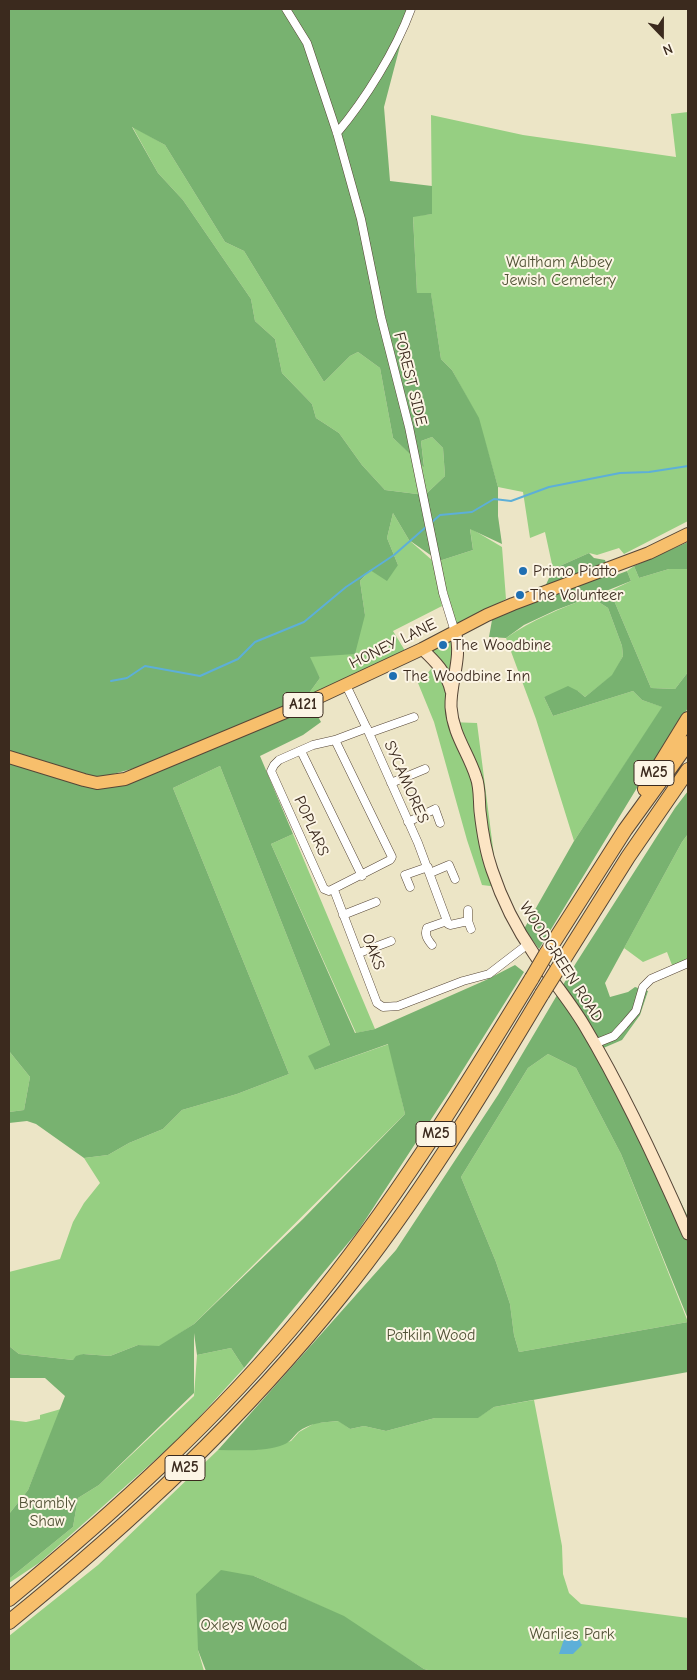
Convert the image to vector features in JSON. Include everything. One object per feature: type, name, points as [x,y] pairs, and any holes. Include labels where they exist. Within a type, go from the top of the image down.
[{"type":"highway","name":"M25","points":[[625,830],[651,777],[688,719]]},
{"type":"highway","name":"M25","points":[[9,1599],[95,1526],[182,1446],[258,1366],[306,1311],[374,1224],[416,1163],[625,830],[688,743]]},
{"type":"highway","name":"M25","points":[[9,1622],[95,1551],[156,1496],[247,1405],[354,1280],[418,1192],[628,857],[688,770]]},
{"type":"main road","name":"HONEY LANE","points":[[9,757],[70,777],[97,782],[110,782],[126,778],[300,706],[422,649],[488,615],[649,553],[688,534]]},
{"type":"street","name":"FOREST SIDE","points":[[286,9],[307,43],[337,133],[360,219],[408,428],[443,593],[455,632]]},
{"type":"street","points":[[337,133],[391,51],[411,9]]},
{"type":"street","name":"WOODGREEN ROAD","points":[[455,632],[457,638],[457,664],[451,705],[455,732],[477,778],[481,817],[491,868],[506,908],[528,944],[572,1006],[594,1044],[657,1163],[688,1234]]},
{"type":"street","name":"WOODGREEN ROAD","points":[[422,649],[447,676],[452,693]]},
{"type":"street","name":"SYCAMORES","points":[[346,685],[418,843],[447,921]]},
{"type":"street","points":[[362,876],[301,751],[319,744],[414,717]]},
{"type":"street","points":[[334,890],[362,876],[392,857],[335,740]]},
{"type":"street","name":"POPLARS","points":[[301,751],[279,760],[271,771],[324,889],[329,892],[334,890]]},
{"type":"street","points":[[391,783],[425,769]]},
{"type":"street","points":[[408,822],[435,809],[440,823]]},
{"type":"street","points":[[410,888],[405,875],[450,865],[454,878]]},
{"type":"street","name":"OAKS","points":[[334,890],[377,1003],[383,1007],[398,1006],[463,981],[489,974],[528,944]]},
{"type":"street","points":[[343,915],[376,902]]},
{"type":"street","points":[[432,946],[426,937],[425,932],[427,928],[447,921],[450,925],[470,925],[468,910]]},
{"type":"street","points":[[359,954],[391,941]]},
{"type":"street","points":[[594,1044],[614,1036],[624,1025],[636,1010],[643,987],[651,979],[688,963]]},
{"type":"green space","points":[[9,9],[413,9],[400,46],[384,107],[390,181],[432,186],[432,214],[413,217],[417,293],[431,293],[441,359],[452,370],[479,418],[498,487],[498,516],[502,544],[470,529],[473,550],[439,561],[409,540],[393,513],[387,538],[398,565],[387,581],[370,570],[360,581],[365,615],[355,654],[310,657],[320,678],[307,696],[157,762],[106,776],[94,776],[59,768],[9,751]],"holes":[[[132,127],[165,145],[225,242],[244,251],[324,382],[350,356],[358,352],[380,368],[393,438],[424,467],[421,441],[432,437],[443,448],[445,476],[425,495],[385,490],[362,465],[339,433],[316,418],[312,404],[282,373],[275,339],[255,321],[251,299],[183,200],[158,173]]]},
{"type":"green space","name":"Waltham Abbey Jewish Cemetery","points":[[688,112],[688,521],[624,554],[619,548],[597,555],[589,553],[553,569],[545,532],[530,538],[523,492],[498,487],[478,418],[452,370],[441,359],[431,294],[417,294],[413,216],[432,214],[431,115],[523,135],[676,157],[671,114]]},
{"type":"green space","points":[[132,126],[165,145],[225,242],[244,251],[324,382],[350,356],[358,352],[380,368],[393,438],[424,466],[421,441],[432,437],[443,448],[445,476],[425,495],[385,490],[362,465],[339,433],[316,418],[312,404],[282,373],[275,339],[255,321],[251,299],[183,200],[158,173]]},
{"type":"green space","points":[[393,513],[409,540],[433,561],[442,606],[393,631],[407,654],[307,696],[320,678],[309,657],[365,615],[360,581],[370,570],[398,565],[387,538]]},
{"type":"green space","points":[[470,528],[502,547],[506,599],[456,626],[439,561],[473,550]]},
{"type":"green space","points":[[688,542],[688,569],[669,569],[639,578],[634,566]]},
{"type":"green space","points":[[589,553],[594,558],[605,560],[611,577],[627,571],[631,581],[601,593],[610,591],[651,688],[675,689],[688,672],[688,708],[539,949],[524,929],[574,841],[662,707],[642,700],[633,691],[553,716],[544,697],[568,686],[585,697],[612,675],[623,656],[622,646],[608,608],[591,597],[556,610],[524,625],[506,638],[489,637],[492,620],[503,613],[540,598],[553,569]]},
{"type":"green space","points":[[634,566],[639,578],[669,569],[688,569],[688,672],[675,689],[651,688],[610,591],[631,581],[627,571]]},
{"type":"green space","points":[[591,597],[608,608],[622,646],[623,656],[613,675],[585,697],[578,691],[544,697],[553,716],[633,691],[642,700],[663,707],[574,841],[536,719],[506,638],[547,615]]},
{"type":"green space","points":[[450,640],[453,641],[451,673],[446,670],[432,651],[434,648]]},
{"type":"green space","points":[[435,665],[450,691],[449,722],[477,723],[498,887],[482,885],[467,840],[434,722],[418,683]]},
{"type":"green space","name":"Brambly Shaw","points":[[312,706],[321,722],[303,735],[260,756],[293,834],[271,844],[355,1033],[375,1029],[486,980],[515,965],[524,972],[449,1092],[358,1231],[244,1368],[231,1348],[197,1355],[194,1333],[194,1393],[99,1485],[78,1498],[73,1527],[9,1579],[9,1514],[28,1490],[65,1396],[45,1378],[9,1378],[9,1346],[19,1354],[73,1360],[76,1356],[83,1354],[110,1356],[138,1345],[159,1346],[194,1324],[303,1219],[405,1114],[388,1044],[315,1070],[308,1056],[330,1045],[220,766],[173,788],[289,1074],[237,1094],[182,1110],[163,1129],[129,1143],[108,1155],[84,1158],[36,1124],[27,1121],[9,1123],[9,1112],[24,1110],[30,1077],[9,1051],[9,761],[96,785],[299,711],[299,717]]},
{"type":"green space","points":[[220,766],[330,1045],[315,1070],[389,1044],[405,1114],[194,1324],[159,1347],[138,1345],[110,1356],[83,1354],[73,1360],[19,1354],[9,1346],[9,1272],[60,1259],[73,1222],[84,1203],[100,1183],[84,1158],[108,1155],[129,1143],[163,1129],[182,1110],[237,1094],[289,1074],[173,788]]},
{"type":"green space","name":"Potkiln Wood","points":[[688,791],[688,834],[605,983],[610,997],[628,992],[635,987],[648,991],[640,1015],[622,1040],[601,1049],[631,1100],[688,1217],[688,1319],[621,1154],[576,1068],[548,1054],[528,1068],[461,1177],[496,1262],[510,1304],[514,1335],[519,1352],[688,1322],[688,1372],[494,1407],[478,1418],[435,1418],[386,1431],[364,1426],[350,1429],[338,1421],[327,1422],[307,1427],[280,1446],[257,1450],[218,1450],[396,1250],[498,1095],[576,963],[675,808]]},
{"type":"green space","points":[[293,834],[375,1029],[356,1033],[271,844]]},
{"type":"green space","points":[[688,834],[688,967],[675,973],[667,952],[643,962],[624,948]]},
{"type":"green space","points":[[9,1051],[30,1077],[24,1110],[9,1112]]},
{"type":"green space","points":[[548,1054],[576,1068],[621,1154],[688,1322],[519,1352],[514,1335],[510,1304],[496,1262],[461,1177],[528,1068]]},
{"type":"green space","points":[[231,1348],[244,1368],[182,1436],[39,1563],[9,1583],[9,1579],[73,1527],[78,1498],[99,1485],[194,1396],[197,1355]]},
{"type":"green space","name":"Warlies Park","points":[[534,1400],[562,1546],[563,1574],[569,1593],[581,1604],[688,1618],[688,1671],[432,1671],[424,1669],[340,1615],[254,1576],[198,1650],[204,1671],[9,1671],[9,1636],[98,1565],[218,1450],[256,1450],[291,1441],[299,1432],[315,1423],[339,1421],[350,1429],[364,1426],[386,1431],[435,1418],[477,1418],[494,1407]]},
{"type":"green space","points":[[61,1409],[28,1490],[9,1514],[9,1420],[26,1422],[40,1419],[40,1415]]},
{"type":"green space","name":"Oxleys Wood","points":[[221,1570],[254,1576],[344,1616],[424,1669],[432,1671],[206,1671],[198,1650],[196,1594]]},
{"type":"water","points":[[578,1636],[582,1645],[573,1654],[559,1654],[564,1639]]},
{"type":"waterway","points":[[432,522],[440,515],[472,512],[494,499],[511,501],[549,487],[620,473],[649,472],[688,466]]},
{"type":"waterway","points":[[111,681],[127,678],[145,666],[200,676],[238,659],[255,642],[304,622],[346,587],[394,555],[426,527]]},
{"type":"place","name":"Primo Piatto","points":[[523,571]]},
{"type":"place","name":"The Volunteer","points":[[520,595]]},
{"type":"place","name":"The Woodbine","points":[[443,645]]},
{"type":"place","name":"The Woodbine Inn","points":[[393,676]]}]
